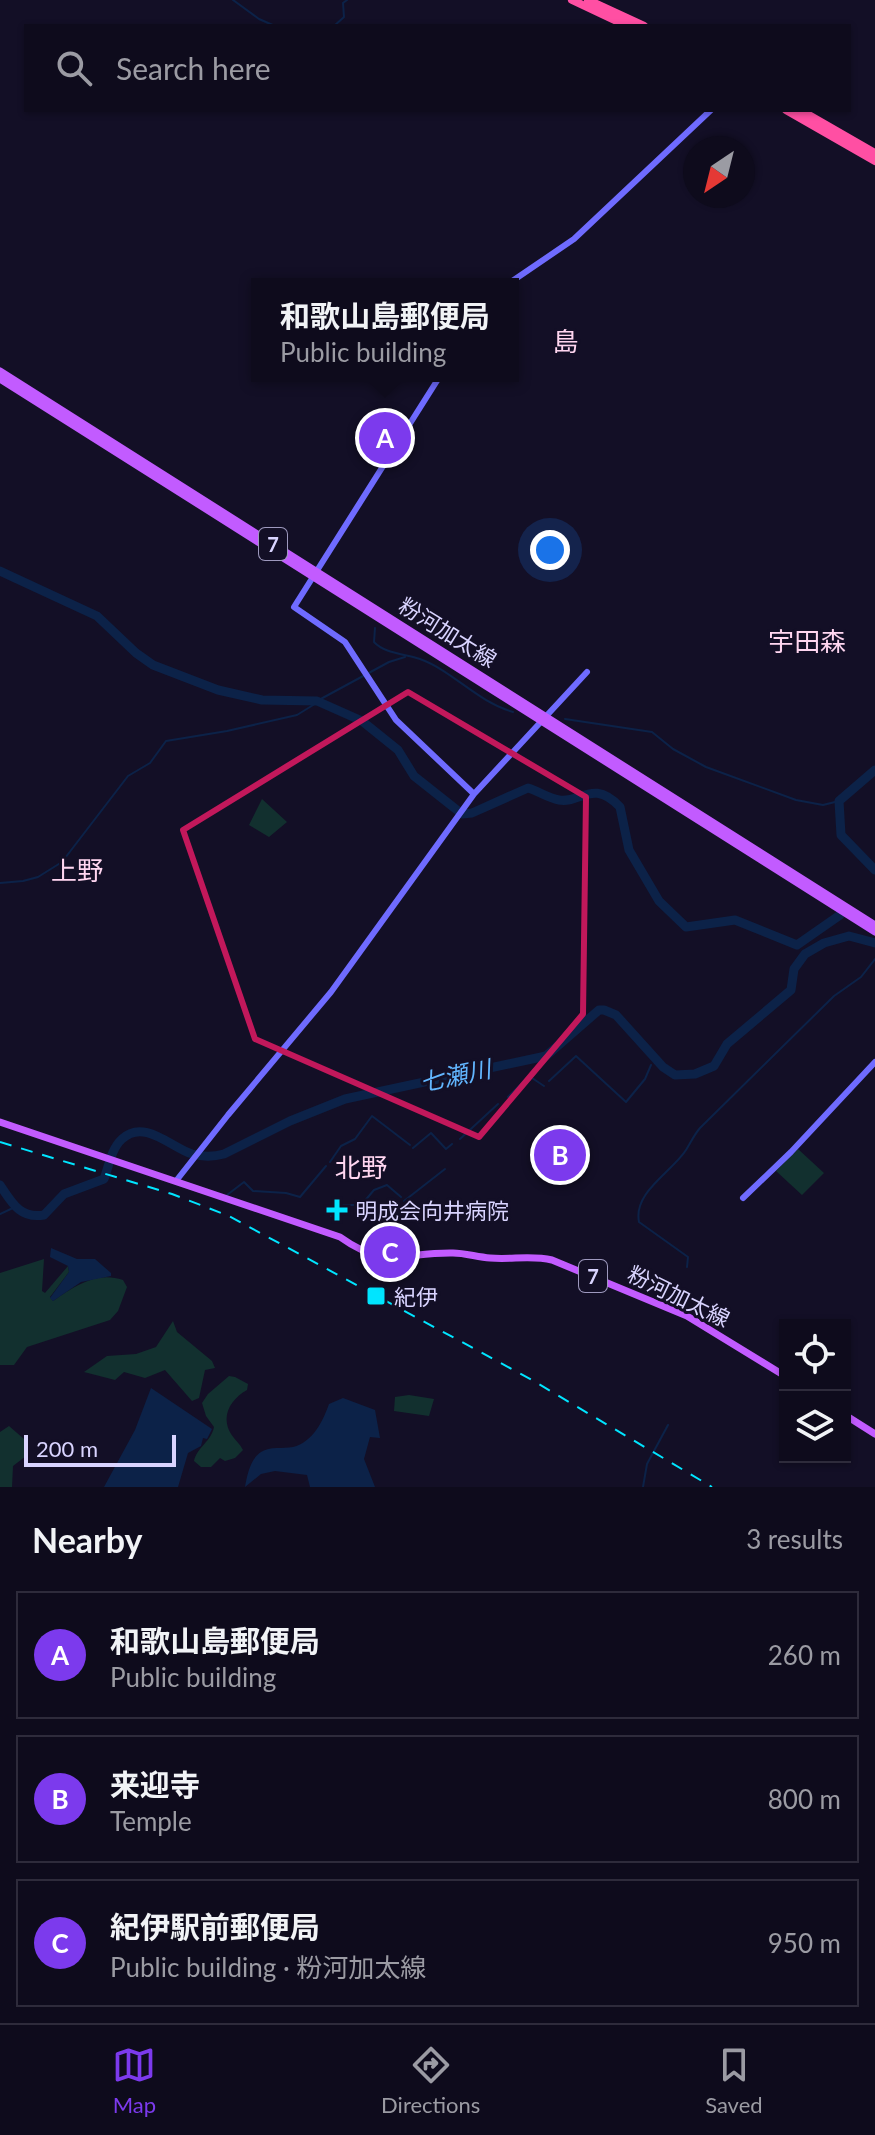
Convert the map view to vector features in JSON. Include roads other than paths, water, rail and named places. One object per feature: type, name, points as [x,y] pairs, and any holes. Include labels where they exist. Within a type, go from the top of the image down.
[{"type":"highway","points":[[572,0],[623,24]]},
{"type":"highway","points":[[588,0],[640,24]]},
{"type":"highway","points":[[789,112],[875,161]]},
{"type":"highway","points":[[803,112],[875,153]]},
{"type":"main road","name":"粉河加太線","points":[[0,371],[875,925]]},
{"type":"main road","name":"粉河加太線","points":[[0,379],[315,573]]},
{"type":"main road","name":"粉河加太線","points":[[544,718],[875,932]]},
{"type":"main road","name":"粉河加太線","points":[[0,1122],[340,1237],[369,1253],[392,1259],[451,1252],[490,1258],[541,1257],[552,1260],[687,1316],[779,1372]]},
{"type":"main road","points":[[851,1419],[875,1434]]},
{"type":"street","points":[[517,278],[574,239],[709,112]]},
{"type":"street","points":[[436,382],[294,607],[345,642],[396,720],[474,794]]},
{"type":"street","points":[[176,1181],[331,992],[474,794],[587,672]]},
{"type":"street","points":[[743,1198],[791,1152],[875,1062]]},
{"type":"water","points":[[51,1248],[77,1259],[95,1259],[111,1276],[81,1282],[53,1301],[50,1298],[69,1272],[68,1266],[50,1257]]},
{"type":"water","points":[[151,1388],[212,1429],[207,1439],[203,1438],[201,1446],[188,1453],[178,1487],[104,1487],[135,1430]]},
{"type":"water","points":[[343,1398],[375,1410],[380,1438],[370,1437],[364,1459],[375,1487],[310,1487],[307,1475],[275,1471],[261,1474],[245,1487],[257,1455],[268,1449],[293,1447],[306,1441],[320,1424],[329,1404]]},
{"type":"waterway","points":[[233,0],[270,24]]},
{"type":"waterway","points":[[336,24],[344,17],[343,3],[347,0]]},
{"type":"waterway","points":[[0,571],[97,616],[153,665],[218,690],[262,700],[317,701],[362,721],[398,750],[414,776],[462,814],[472,813],[528,788],[559,800],[602,794],[620,807],[629,850],[659,901],[686,927],[735,920],[797,945],[840,915]]},
{"type":"waterway","points":[[375,628],[374,642],[379,646],[432,664],[488,701],[513,712]]},
{"type":"waterway","points":[[317,701],[389,662],[405,657]]},
{"type":"waterway","points":[[0,883],[38,877],[62,862],[128,776],[150,763],[166,741],[297,715],[318,702]]},
{"type":"waterway","points":[[565,719],[652,732],[673,749],[706,767],[796,800],[823,805],[839,801]]},
{"type":"waterway","name":"七瀬川","points":[[875,770],[839,801],[841,835],[875,870]]},
{"type":"waterway","name":"七瀬川","points":[[0,1185],[23,1212],[44,1215],[64,1194],[104,1179],[115,1148],[131,1133],[158,1136],[196,1155],[224,1154],[290,1121],[345,1099],[546,1056],[599,1010],[616,1015],[663,1067],[675,1075],[695,1074],[714,1066],[727,1044],[791,990],[794,969],[805,954],[824,943],[849,936],[875,943]]},
{"type":"waterway","points":[[687,1267],[688,1257],[639,1222],[642,1201],[680,1158],[700,1128],[834,996],[861,977],[875,959]]},
{"type":"waterway","points":[[549,1081],[576,1056],[626,1102],[645,1079],[651,1065]]},
{"type":"waterway","points":[[508,1097],[529,1076],[544,1086]]},
{"type":"waterway","points":[[460,1139],[498,1104]]},
{"type":"waterway","points":[[330,1162],[341,1146],[355,1139],[372,1116],[410,1145]]},
{"type":"waterway","points":[[413,1148],[431,1133],[446,1149],[452,1144]]},
{"type":"waterway","points":[[227,1195],[244,1182],[253,1191],[300,1197],[326,1166]]},
{"type":"waterway","points":[[404,1201],[445,1169]]},
{"type":"waterway","points":[[363,1203],[374,1190],[387,1185],[401,1197]]},
{"type":"waterway","points":[[331,1216],[343,1205],[355,1205]]},
{"type":"waterway","points":[[0,1214],[15,1207]]},
{"type":"waterway","points":[[643,1487],[647,1464],[668,1425]]},
{"type":"railway","points":[[0,1142],[172,1194],[229,1216],[532,1380],[712,1487]]},
{"type":"place","name":"和歌山島郵便局","points":[[385,438]]},
{"type":"place","name":"来迎寺","points":[[560,1155]]},
{"type":"place","name":"明成会向井病院","points":[[337,1210]]},
{"type":"place","name":"紀伊駅前郵便局","points":[[390,1252]]},
{"type":"place","name":"紀伊","points":[[376,1296]]},
{"type":"district","name":"島","points":[[566,341]]},
{"type":"district","name":"宇田森","points":[[807,641]]},
{"type":"district","name":"上野","points":[[77,870]]},
{"type":"district","name":"北野","points":[[361,1167]]}]
